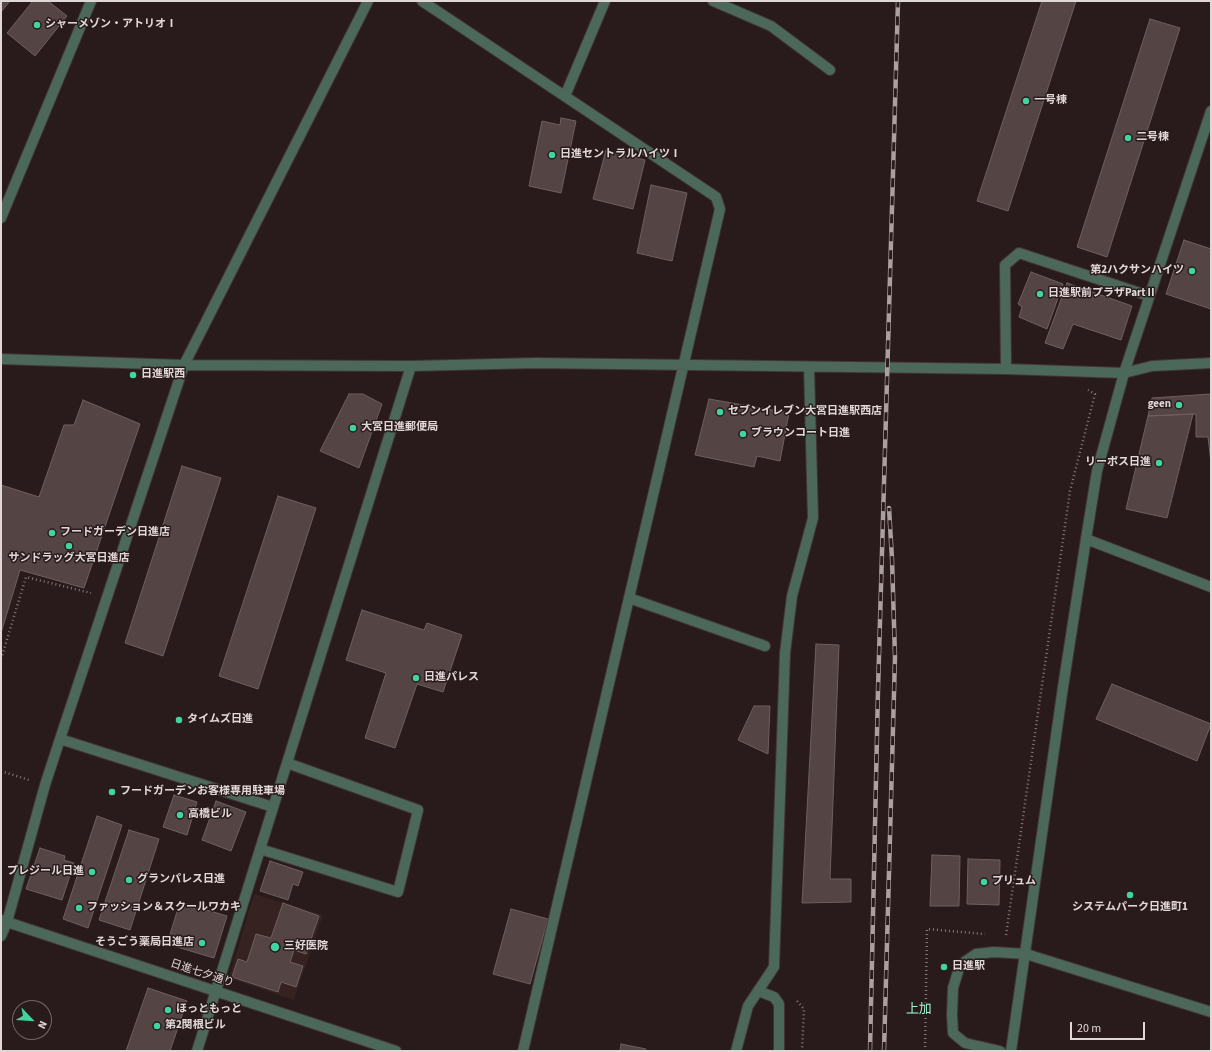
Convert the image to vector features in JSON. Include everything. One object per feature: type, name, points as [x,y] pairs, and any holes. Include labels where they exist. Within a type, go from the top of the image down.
[{"type":"street","points":[[1,218],[91,1]]},
{"type":"street","points":[[1,936],[4,921],[60,738],[184,365],[368,1]]},
{"type":"street","points":[[422,1],[716,197],[720,209],[523,1051]]},
{"type":"street","points":[[565,96],[605,1]]},
{"type":"street","points":[[713,1],[771,26],[830,70]]},
{"type":"street","points":[[1011,1051],[1063,686],[1097,471],[1124,373],[1211,111]]},
{"type":"street","points":[[1006,369],[1004,265],[1019,252],[1149,296]]},
{"type":"street","points":[[1,358],[184,365],[411,366],[536,363],[1006,369],[1124,373],[1152,366],[1211,363]]},
{"type":"street","points":[[197,1051],[411,366]]},
{"type":"street","points":[[736,1051],[748,1006],[774,967],[784,653],[792,596],[813,518],[810,367]]},
{"type":"street","points":[[1086,540],[1211,587]]},
{"type":"street","points":[[629,598],[765,646]]},
{"type":"street","points":[[60,738],[273,807]]},
{"type":"street","points":[[260,849],[398,892],[418,810],[287,763]]},
{"type":"street","name":"日進七夕通り","points":[[4,921],[396,1051]]},
{"type":"street","points":[[1000,1051],[965,1043],[953,1033],[952,1015],[954,988],[960,966],[976,954],[994,952],[1026,954],[1211,1012]]},
{"type":"street","points":[[758,991],[774,997],[779,1004],[779,1051]]},
{"type":"path","points":[[998,935],[1006,935],[1070,491],[1095,394],[1085,389]]},
{"type":"path","points":[[1,659],[26,577],[107,597]]},
{"type":"path","points":[[1,771],[45,785]]},
{"type":"path","points":[[925,1051],[927,929],[990,934]]},
{"type":"shaded area","name":"三好医院","points":[[254,894],[323,915],[294,1000],[229,978]]},
{"type":"building","points":[[1,1],[10,1],[1,12]]},
{"type":"building","name":"シャーメゾン・アトリオⅠ","points":[[33,1],[48,1],[67,16],[35,56],[7,33]]},
{"type":"building","name":"一号棟","points":[[1042,1],[1076,1],[1008,211],[977,201]]},
{"type":"building","name":"二号棟","points":[[1150,19],[1180,28],[1107,257],[1077,247]]},
{"type":"building","name":"日進セントラルハイツⅠ","points":[[561,118],[576,121],[561,193],[529,186],[542,121],[560,125]]},
{"type":"building","points":[[606,150],[645,160],[633,209],[593,199]]},
{"type":"building","points":[[651,185],[687,193],[672,261],[637,253]]},
{"type":"building","name":"第2ハクサンハイツ","points":[[1184,240],[1211,249],[1211,309],[1166,294]]},
{"type":"building","name":"日進駅前プラザPartⅡ","points":[[1031,272],[1063,284],[1047,329],[1019,317],[1022,307],[1018,304]]},
{"type":"building","points":[[1067,283],[1132,306],[1121,340],[1073,324],[1063,349],[1045,343]]},
{"type":"building","name":"大宮日進郵便局","points":[[349,394],[363,394],[382,404],[359,468],[320,451]]},
{"type":"building","points":[[1211,394],[1211,463],[1208,437],[1196,437],[1196,414],[1148,416],[1152,398]]},
{"type":"building","name":"ブラウンコート日進","points":[[709,399],[789,413],[780,461],[757,456],[754,467],[695,455]]},
{"type":"building","name":"フードガーデン日進店","points":[[83,400],[140,424],[84,588],[20,570],[1,633],[1,485],[39,497],[64,425],[74,425]]},
{"type":"building","name":"リーポス日進","points":[[1193,414],[1167,518],[1126,509],[1148,416]]},
{"type":"building","points":[[182,466],[221,478],[163,656],[125,643]]},
{"type":"building","points":[[278,496],[316,508],[258,689],[219,676]]},
{"type":"building","name":"日進パレス","points":[[362,610],[424,630],[427,623],[462,635],[443,692],[417,684],[395,748],[365,738],[386,673],[346,660]]},
{"type":"building","points":[[816,644],[839,645],[830,879],[851,879],[851,902],[802,903]]},
{"type":"building","points":[[1112,684],[1211,724],[1197,761],[1096,719]]},
{"type":"building","points":[[754,706],[770,706],[768,754],[738,740]]},
{"type":"building","name":"高橋ビル","points":[[174,795],[197,802],[187,835],[163,827]]},
{"type":"building","points":[[216,801],[246,812],[231,851],[202,840]]},
{"type":"building","name":"プレジール日進","points":[[97,816],[122,825],[88,928],[63,919]]},
{"type":"building","name":"グランパレス日進","points":[[129,830],[159,839],[130,930],[99,920]]},
{"type":"building","points":[[40,848],[65,856],[64,860],[74,863],[62,900],[26,889]]},
{"type":"building","points":[[932,855],[960,856],[959,906],[930,906]]},
{"type":"building","name":"プリュム","points":[[968,859],[1000,860],[999,905],[967,904]]},
{"type":"building","points":[[270,861],[303,872],[298,886],[293,884],[288,900],[260,891]]},
{"type":"building","points":[[180,902],[227,916],[214,958],[167,944]]},
{"type":"building","name":"三好医院","points":[[283,903],[319,916],[306,954],[294,950],[290,962],[303,966],[296,987],[281,982],[278,992],[232,977],[238,959],[247,962],[256,934],[271,938]]},
{"type":"building","points":[[511,909],[548,919],[530,984],[493,974]]},
{"type":"building","name":"第2関根ビル","points":[[148,988],[187,1001],[170,1051],[126,1051]]},
{"type":"building","points":[[621,1044],[646,1049],[646,1051],[620,1051]]},
{"type":"railway","points":[[870,1051],[878,690],[898,1]]},
{"type":"railway","points":[[884,1051],[895,657],[889,508]]},
{"type":"place","name":"シャーメゾン・アトリオⅠ","points":[[37,25]]},
{"type":"place","name":"一号棟","points":[[1026,101]]},
{"type":"place","name":"二号棟","points":[[1128,138]]},
{"type":"place","name":"日進セントラルハイツⅠ","points":[[552,155]]},
{"type":"place","name":"第2ハクサンハイツ","points":[[1192,271]]},
{"type":"place","name":"日進駅前プラザPartⅡ","points":[[1040,294]]},
{"type":"place","name":"日進駅西","points":[[133,375]]},
{"type":"place","name":"geen","points":[[1179,405]]},
{"type":"place","name":"セブンイレブン大宮日進駅西店","points":[[720,412]]},
{"type":"place","name":"大宮日進郵便局","points":[[353,428]]},
{"type":"place","name":"ブラウンコート日進","points":[[743,434]]},
{"type":"place","name":"リーポス日進","points":[[1159,463]]},
{"type":"place","name":"フードガーデン日進店","points":[[52,533]]},
{"type":"place","name":"サンドラッグ大宮日進店","points":[[69,546]]},
{"type":"place","name":"日進パレス","points":[[416,678]]},
{"type":"place","name":"タイムズ日進","points":[[179,720]]},
{"type":"place","name":"フードガーデンお客様専用駐車場","points":[[112,792]]},
{"type":"place","name":"高橋ビル","points":[[180,815]]},
{"type":"place","name":"プレジール日進","points":[[92,872]]},
{"type":"place","name":"グランパレス日進","points":[[129,880]]},
{"type":"place","name":"プリュム","points":[[984,882]]},
{"type":"place","name":"システムパーク日進町1","points":[[1130,895]]},
{"type":"place","name":"ファッション＆スクールワカキ","points":[[79,908]]},
{"type":"place","name":"そうごう薬局日進店","points":[[202,943]]},
{"type":"place","name":"三好医院","points":[[275,947]]},
{"type":"place","name":"日進駅","points":[[944,967]]},
{"type":"place","name":"ほっともっと","points":[[168,1010]]},
{"type":"place","name":"第2関根ビル","points":[[157,1026]]},
{"type":"district","name":"上加","points":[[919,1010]]}]
